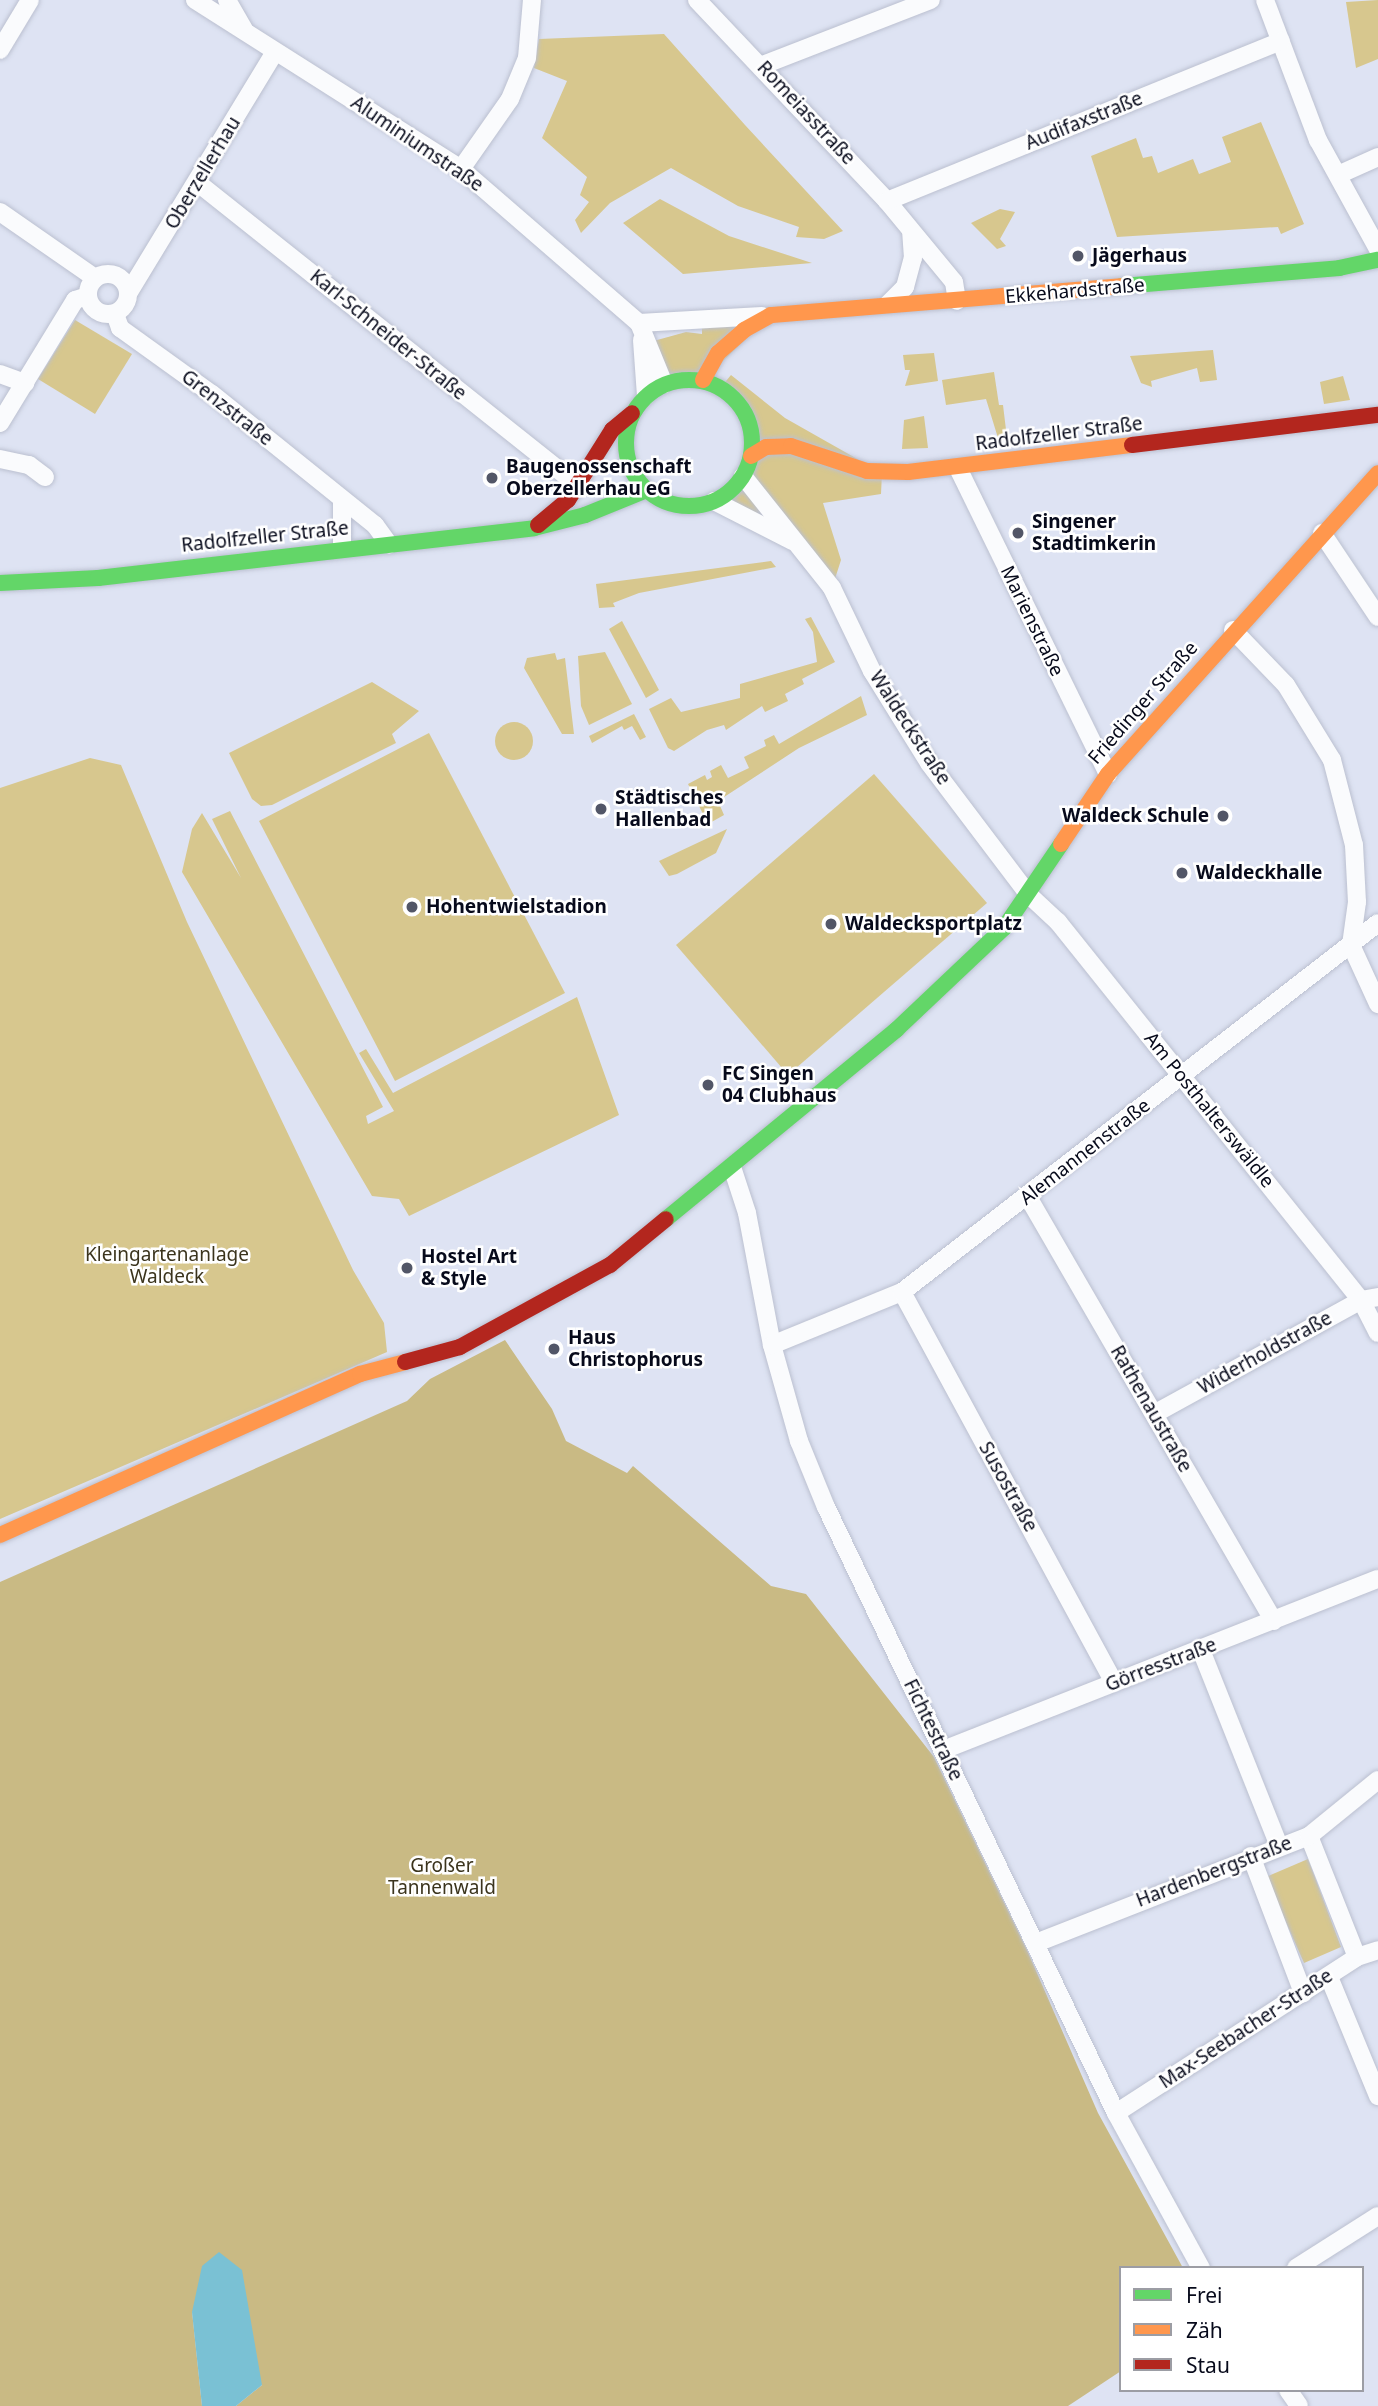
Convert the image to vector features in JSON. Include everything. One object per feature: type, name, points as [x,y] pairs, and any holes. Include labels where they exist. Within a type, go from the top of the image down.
[{"type":"main road","name":"Ekkehardstraße","points":[[703,380],[718,353],[744,330],[771,315],[1339,268],[1378,260]]},
{"type":"main road","points":[[534,528],[568,500],[612,430],[632,414],[646,396],[664,384],[703,380],[728,393],[747,415],[751,456],[743,475],[715,501],[679,505],[647,490],[633,472],[626,449],[632,414]]},
{"type":"main road","name":"Radolfzeller Straße","points":[[751,456],[778,445],[875,472],[958,468],[1377,417]]},
{"type":"main road","name":"Friedinger Straße","points":[[0,1535],[335,1385],[401,1361],[460,1347],[610,1265],[896,1030],[1004,928],[1029,895],[1108,774],[1233,630],[1378,473]]},
{"type":"main road","name":"Radolfzeller Straße","points":[[0,583],[99,578],[534,528],[585,515],[647,490]]},
{"type":"street","points":[[0,50],[30,0]]},
{"type":"street","name":"Aluminiumstraße","points":[[195,0],[461,169],[639,323],[664,384]]},
{"type":"street","name":"Aluminiumstraße","points":[[202,0],[248,35]]},
{"type":"street","name":"Aluminiumstraße","points":[[227,0],[248,35]]},
{"type":"street","points":[[461,169],[510,99],[527,58],[532,0]]},
{"type":"street","name":"Romeiasstraße","points":[[697,0],[764,65],[887,201],[954,282],[957,301]]},
{"type":"street","points":[[764,65],[931,0]]},
{"type":"street","points":[[1265,0],[1318,139],[1378,249]]},
{"type":"street","name":"Audifaxstraße","points":[[887,201],[1281,41]]},
{"type":"street","name":"Oberzellerhau","points":[[129,292],[198,183],[275,52]]},
{"type":"street","points":[[1338,175],[1378,157]]},
{"type":"street","name":"Karl-Schneider-Straße","points":[[198,183],[564,474],[583,475]]},
{"type":"street","points":[[0,212],[95,278],[116,275],[129,292],[123,309],[115,314],[102,314],[92,307],[87,296]]},
{"type":"street","points":[[888,304],[905,286],[913,258],[911,231]]},
{"type":"street","points":[[0,423],[75,300],[87,296],[95,278]]},
{"type":"street","name":"Grenzstraße","points":[[115,314],[120,328],[212,394],[342,501],[375,524],[389,544]]},
{"type":"street","name":"Ekkehardstraße","points":[[639,323],[771,315]]},
{"type":"street","points":[[639,323],[646,396]]},
{"type":"street","points":[[0,374],[24,383]]},
{"type":"street","points":[[0,459],[29,465],[45,477]]},
{"type":"street","name":"Marienstraße","points":[[958,468],[1108,774]]},
{"type":"street","name":"Waldeckstraße","points":[[743,475],[807,552],[832,588],[872,671],[929,764],[1029,895]]},
{"type":"street","points":[[342,501],[342,549]]},
{"type":"street","name":"Waldeckstraße","points":[[715,501],[762,523],[807,552]]},
{"type":"street","points":[[1322,533],[1378,617]]},
{"type":"street","points":[[1233,630],[1286,685],[1318,734],[1341,785],[1355,866],[1357,902],[1351,946],[1378,1004]]},
{"type":"street","name":"Am Posthalterswäldle","points":[[1029,895],[1058,922],[1182,1076],[1369,1299],[1378,1333]]},
{"type":"street","name":"Alemannenstraße","points":[[772,1345],[902,1292],[1028,1197],[1378,923]]},
{"type":"street","name":"Fichtestraße","points":[[732,1167],[747,1213],[772,1345],[799,1441],[826,1507],[1116,2113],[1200,2266]]},
{"type":"street","name":"Rathenaustraße","points":[[1028,1197],[1274,1621]]},
{"type":"street","name":"Susostraße","points":[[902,1292],[1114,1682]]},
{"type":"street","name":"Widerholdstraße","points":[[1154,1414],[1369,1299]]},
{"type":"street","name":"Görresstraße","points":[[943,1750],[1378,1579]]},
{"type":"street","points":[[1201,1650],[1279,1846]]},
{"type":"street","name":"Hardenbergstraße","points":[[1036,1943],[1251,1856],[1309,1836],[1378,1780]]},
{"type":"street","points":[[1309,1836],[1357,1958]]},
{"type":"street","points":[[1251,1856],[1303,1993]]},
{"type":"street","name":"Max-Seebacher-Straße","points":[[1116,2113],[1357,1958],[1378,1950]]},
{"type":"street","points":[[1329,1977],[1378,2096]]},
{"type":"street","points":[[1299,2266],[1378,2216]]},
{"type":"green space","points":[[1378,0],[1378,59],[1356,68],[1346,2]]},
{"type":"green space","points":[[664,34],[843,231],[824,239],[796,237],[799,227],[738,206],[671,168],[610,203],[581,233],[575,220],[589,202],[580,195],[587,177],[542,138],[567,81],[534,68],[539,39]]},
{"type":"green space","points":[[1261,122],[1304,224],[1281,234],[1278,227],[1117,237],[1091,156],[1136,138],[1143,158],[1152,156],[1158,173],[1193,159],[1199,174],[1231,162],[1222,137]]},
{"type":"green space","points":[[660,199],[729,236],[812,263],[683,274],[623,223]]},
{"type":"green space","points":[[1000,209],[1015,212],[1000,239],[1006,246],[997,249],[971,223]]},
{"type":"green space","points":[[771,315],[703,380],[664,384],[650,342],[686,332],[702,334],[702,318]]},
{"type":"green space","points":[[75,320],[132,354],[95,414],[38,379]]},
{"type":"green space","points":[[1213,350],[1217,380],[1200,382],[1197,368],[1151,381],[1152,387],[1141,383],[1130,356]]},
{"type":"green space","points":[[934,353],[938,381],[905,386],[910,370],[905,370],[903,355]]},
{"type":"green space","points":[[994,372],[999,405],[1003,405],[1007,438],[998,438],[986,399],[946,405],[942,380]]},
{"type":"green space","points":[[731,375],[785,418],[882,473],[881,494],[823,503],[841,560],[832,588],[807,552],[714,501],[743,476],[751,456],[747,416],[721,387]]},
{"type":"green space","points":[[1343,376],[1350,400],[1324,404],[1320,382]]},
{"type":"green space","points":[[924,416],[928,448],[902,449],[904,420]]},
{"type":"green space","points":[[771,561],[776,567],[639,593],[613,603],[615,607],[599,608],[596,584]]},
{"type":"green space","points":[[811,617],[835,662],[802,679],[804,684],[785,694],[788,701],[765,712],[762,706],[726,730],[724,725],[707,730],[674,751],[668,748],[649,709],[671,698],[681,712],[740,698],[740,684],[817,662],[813,632],[805,619]]},
{"type":"green space","points":[[622,621],[659,690],[646,698],[609,629]]},
{"type":"green space","points":[[605,652],[632,704],[589,725],[581,706],[578,656]]},
{"type":"green space","points":[[555,653],[557,660],[565,658],[574,734],[562,734],[524,668],[527,658]]},
{"type":"green space","points":[[372,682],[419,711],[392,734],[396,743],[272,805],[261,806],[252,799],[229,753]]},
{"type":"green space","points":[[861,696],[867,715],[799,748],[718,801],[724,815],[708,824],[688,784],[705,775],[707,780],[712,777],[710,771],[721,765],[728,778],[749,768],[744,757],[766,746],[764,740],[774,735],[779,744]]},
{"type":"green space","points":[[634,714],[646,737],[640,740],[632,726],[624,730],[622,726],[592,743],[589,736]]},
{"type":"green space","points":[[514,722],[528,727],[533,741],[528,755],[514,760],[500,755],[495,741],[500,727]]},
{"type":"green space","name":"Hohentwielstadion","points":[[429,733],[565,993],[395,1081],[259,821]]},
{"type":"green space","name":"Kleingartenanlage Waldeck","points":[[90,758],[121,765],[187,922],[353,1270],[384,1323],[387,1352],[0,1519],[0,788]]},
{"type":"green space","name":"Waldecksportplatz","points":[[874,774],[987,903],[788,1075],[676,945]]},
{"type":"green space","points":[[230,811],[383,1107],[366,1116],[368,1124],[394,1111],[359,1053],[366,1049],[393,1093],[577,997],[619,1115],[409,1216],[399,1199],[372,1196],[182,872],[192,829],[202,813],[241,878],[212,819]]},
{"type":"green space","points":[[727,829],[716,853],[677,874],[669,876],[659,861]]},
{"type":"green space","name":"Großer Tannenwald","points":[[505,1340],[552,1409],[566,1441],[627,1473],[633,1466],[771,1586],[806,1594],[934,1757],[1027,1950],[1098,2113],[1182,2266],[1119,2266],[1119,2372],[1068,2406],[236,2406],[262,2385],[192,2311],[202,2406],[0,2406],[0,1582],[407,1401],[430,1379]]},
{"type":"green space","points":[[1308,1859],[1341,1947],[1304,1963],[1266,1877]]},
{"type":"water","points":[[219,2252],[242,2270],[262,2385],[236,2406],[202,2406],[192,2312],[202,2266]]},
{"type":"traffic: fast","points":[[1122,286],[1339,268],[1378,260]]},
{"type":"traffic: fast","points":[[689,380],[713,385],[734,398],[747,419],[752,443],[747,467],[734,488],[713,501],[689,506],[665,501],[644,488],[631,467],[626,443],[631,419],[644,398],[665,385],[689,380]]},
{"type":"traffic: fast","points":[[0,583],[98,578],[534,528],[585,515],[647,490]]},
{"type":"traffic: fast","points":[[666,1219],[896,1030],[1004,928],[1061,844]]},
{"type":"traffic: slow","points":[[703,380],[718,353],[744,330],[771,315],[1122,286]]},
{"type":"traffic: slow","points":[[751,456],[766,447],[791,446],[867,471],[908,472],[1132,445]]},
{"type":"traffic: slow","points":[[1061,844],[1108,774],[1378,473]]},
{"type":"traffic: slow","points":[[0,1535],[360,1374],[405,1362]]},
{"type":"traffic: jam","points":[[538,525],[568,500],[612,430],[632,413]]},
{"type":"traffic: jam","points":[[1132,445],[1378,415]]},
{"type":"traffic: jam","points":[[405,1362],[460,1347],[610,1265],[666,1219]]},
{"type":"place","name":"Jägerhaus","points":[[1078,256]]},
{"type":"place","name":"Baugenossenschaft Oberzellerhau eG","points":[[492,478]]},
{"type":"place","name":"Singener Stadtimkerin","points":[[1018,533]]},
{"type":"place","name":"Städtisches Hallenbad","points":[[601,809]]},
{"type":"place","name":"Waldeck Schule","points":[[1223,816]]},
{"type":"place","name":"Waldeckhalle","points":[[1182,873]]},
{"type":"place","name":"Hohentwielstadion","points":[[412,907]]},
{"type":"place","name":"Waldecksportplatz","points":[[831,924]]},
{"type":"place","name":"FC Singen 04 Clubhaus","points":[[708,1085]]},
{"type":"place","name":"Hostel Art & Style","points":[[407,1268]]},
{"type":"place","name":"Haus Christophorus","points":[[554,1349]]}]
